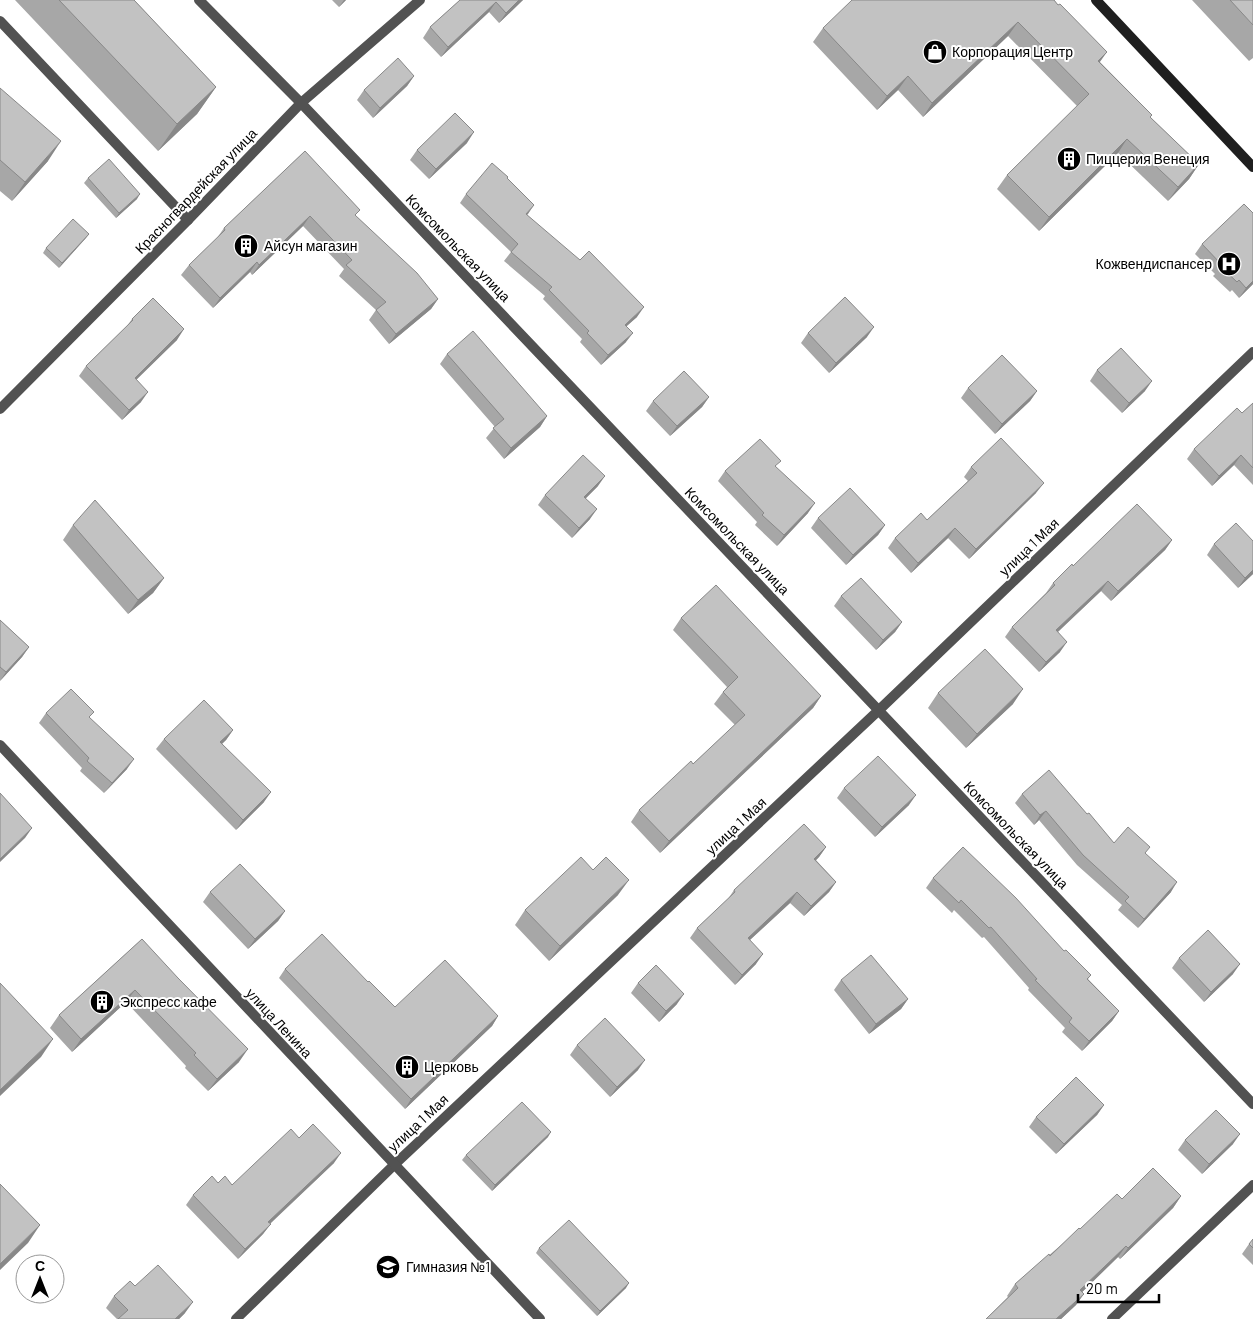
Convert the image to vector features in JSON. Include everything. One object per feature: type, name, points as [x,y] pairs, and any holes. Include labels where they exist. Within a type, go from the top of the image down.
[{"type":"main road","points":[[1096,0],[1253,167]]},
{"type":"street","name":"Комсомольская улица","points":[[199,0],[301,103],[1253,1104]]},
{"type":"street","name":"Красногвардейская улица","points":[[0,409],[301,103],[420,0]]},
{"type":"street","points":[[0,22],[188,220]]},
{"type":"street","name":"улица 1 Мая","points":[[236,1319],[394,1165],[879,710],[1253,352]]},
{"type":"street","name":"улица Ленина","points":[[0,745],[540,1319]]},
{"type":"street","points":[[1112,1319],[1253,1185]]},
{"type":"building","points":[[59,0],[134,0],[216,87],[177,124]]},
{"type":"building","points":[[460,0],[519,0],[506,13],[496,2],[448,47],[430,27]]},
{"type":"building","points":[[852,0],[1054,0],[1107,52],[1098,61],[1152,115],[1150,117],[1199,164],[1178,187],[1127,139],[1049,217],[1007,175],[1089,94],[1018,22],[932,103],[908,76],[887,96],[823,28]]},
{"type":"building","points":[[1230,0],[1253,0],[1253,25]]},
{"type":"building","points":[[398,58],[414,76],[380,108],[364,90]]},
{"type":"building","points":[[0,88],[61,141],[25,182],[0,160]]},
{"type":"building","points":[[455,113],[474,132],[436,169],[417,150]]},
{"type":"building","points":[[305,151],[360,210],[355,215],[417,273],[438,299],[396,334],[376,310],[386,302],[346,265],[352,260],[310,216],[259,265],[257,262],[220,298],[189,265],[225,230],[224,228]]},
{"type":"building","points":[[109,159],[140,194],[119,213],[88,178]]},
{"type":"building","points":[[492,163],[534,205],[526,214],[580,260],[589,251],[644,307],[625,325],[633,333],[608,355],[587,333],[589,331],[549,290],[552,287],[511,252],[518,244],[466,194]]},
{"type":"building","name":"Кожвендиспансер","points":[[1244,204],[1253,213],[1253,281],[1246,288],[1239,280],[1237,282],[1220,266],[1222,265],[1202,244]]},
{"type":"building","points":[[73,219],[89,234],[62,263],[46,248]]},
{"type":"building","points":[[845,297],[874,327],[836,363],[808,333]]},
{"type":"building","points":[[153,298],[184,329],[135,378],[148,392],[129,410],[86,366]]},
{"type":"building","points":[[473,331],[547,416],[511,448],[493,428],[504,419],[447,354]]},
{"type":"building","points":[[1121,348],[1152,381],[1129,403],[1097,370]]},
{"type":"building","points":[[1002,355],[1037,391],[1002,424],[968,388]]},
{"type":"building","points":[[684,371],[709,397],[677,426],[653,401]]},
{"type":"building","points":[[1253,403],[1253,468],[1241,455],[1219,476],[1194,449],[1237,408],[1242,413]]},
{"type":"building","points":[[1001,438],[1044,483],[976,549],[955,528],[918,563],[895,538],[921,513],[927,520],[977,473],[971,467]]},
{"type":"building","points":[[760,439],[781,461],[775,466],[815,503],[784,535],[762,515],[764,513],[725,471]]},
{"type":"building","points":[[583,455],[605,476],[584,497],[597,509],[579,528],[545,495]]},
{"type":"building","points":[[850,488],[885,525],[853,555],[818,518]]},
{"type":"building","points":[[95,500],[164,578],[138,600],[73,525]]},
{"type":"building","points":[[1137,504],[1172,540],[1118,591],[1108,581],[1056,630],[1067,642],[1046,662],[1012,627],[1055,585],[1053,583],[1072,564],[1073,566]]},
{"type":"building","points":[[1236,523],[1253,541],[1253,570],[1245,578],[1214,544]]},
{"type":"building","points":[[861,578],[902,622],[883,640],[841,596]]},
{"type":"building","points":[[716,585],[821,696],[669,841],[639,810],[691,761],[693,764],[745,715],[723,692],[738,677],[681,618]]},
{"type":"building","points":[[0,620],[29,647],[6,672],[0,667]]},
{"type":"building","points":[[985,649],[1023,689],[977,734],[938,693]]},
{"type":"building","points":[[71,689],[94,712],[89,717],[134,759],[112,783],[87,761],[89,758],[46,713]]},
{"type":"building","points":[[204,700],[233,730],[220,742],[271,792],[243,820],[164,739]]},
{"type":"building","points":[[878,756],[916,795],[882,827],[844,788]]},
{"type":"building","points":[[1049,770],[1114,843],[1128,827],[1150,847],[1145,853],[1177,882],[1144,919],[1125,901],[1129,897],[1083,855],[1046,811],[1040,815],[1022,794]]},
{"type":"building","points":[[0,793],[32,828],[0,859]]},
{"type":"building","points":[[804,824],[826,847],[814,859],[836,882],[811,906],[797,892],[748,938],[763,954],[742,975],[697,928]]},
{"type":"building","points":[[963,847],[1016,898],[1064,951],[1066,950],[1091,975],[1087,979],[1119,1011],[1089,1041],[1069,1022],[1072,1018],[1035,980],[1037,979],[991,927],[989,928],[961,900],[959,903],[933,878]]},
{"type":"building","points":[[581,857],[593,870],[606,857],[629,880],[560,946],[525,910]]},
{"type":"building","points":[[240,864],[285,911],[255,939],[210,892]]},
{"type":"building","points":[[1208,930],[1240,964],[1211,992],[1179,958]]},
{"type":"building","name":"Церковь","points":[[322,934],[395,1007],[445,960],[498,1016],[411,1099],[285,969]]},
{"type":"building","points":[[142,939],[248,1049],[217,1079],[194,1055],[196,1053],[135,990],[81,1039],[59,1015]]},
{"type":"building","points":[[871,955],[908,999],[876,1024],[841,980]]},
{"type":"building","points":[[656,965],[684,994],[666,1011],[638,983]]},
{"type":"building","points":[[0,983],[53,1039],[0,1090]]},
{"type":"building","points":[[605,1018],[645,1060],[617,1087],[577,1045]]},
{"type":"building","points":[[1076,1077],[1104,1105],[1064,1144],[1036,1117]]},
{"type":"building","points":[[522,1102],[551,1132],[495,1185],[466,1155]]},
{"type":"building","points":[[1216,1110],[1240,1134],[1209,1164],[1185,1140]]},
{"type":"building","points":[[313,1124],[341,1153],[268,1222],[271,1224],[245,1249],[193,1195],[212,1176],[218,1183],[225,1176],[232,1185],[291,1129],[299,1138]]},
{"type":"building","points":[[1153,1168],[1181,1196],[1128,1248],[1126,1246],[1080,1290],[1084,1294],[1056,1319],[986,1319],[1018,1288],[1015,1284],[1049,1254],[1050,1256],[1117,1194],[1122,1199]]},
{"type":"building","points":[[0,1184],[40,1225],[0,1264]]},
{"type":"building","points":[[569,1220],[629,1283],[600,1311],[539,1248]]},
{"type":"building","points":[[1253,1239],[1253,1248],[1249,1244]]},
{"type":"building","points":[[158,1265],[193,1302],[175,1319],[118,1319],[128,1310],[114,1296],[130,1281],[135,1286]]},
{"type":"place","name":"Корпорация Центр","points":[[935,52]]},
{"type":"place","name":"Пиццерия Венеция","points":[[1069,159]]},
{"type":"place","name":"Айсун магазин","points":[[246,246]]},
{"type":"place","name":"Кожвендиспансер","points":[[1229,264]]},
{"type":"place","name":"Экспресс кафе","points":[[102,1002]]},
{"type":"place","name":"Церковь","points":[[407,1067]]},
{"type":"place","name":"Гимназия №1","points":[[388,1267]]}]
